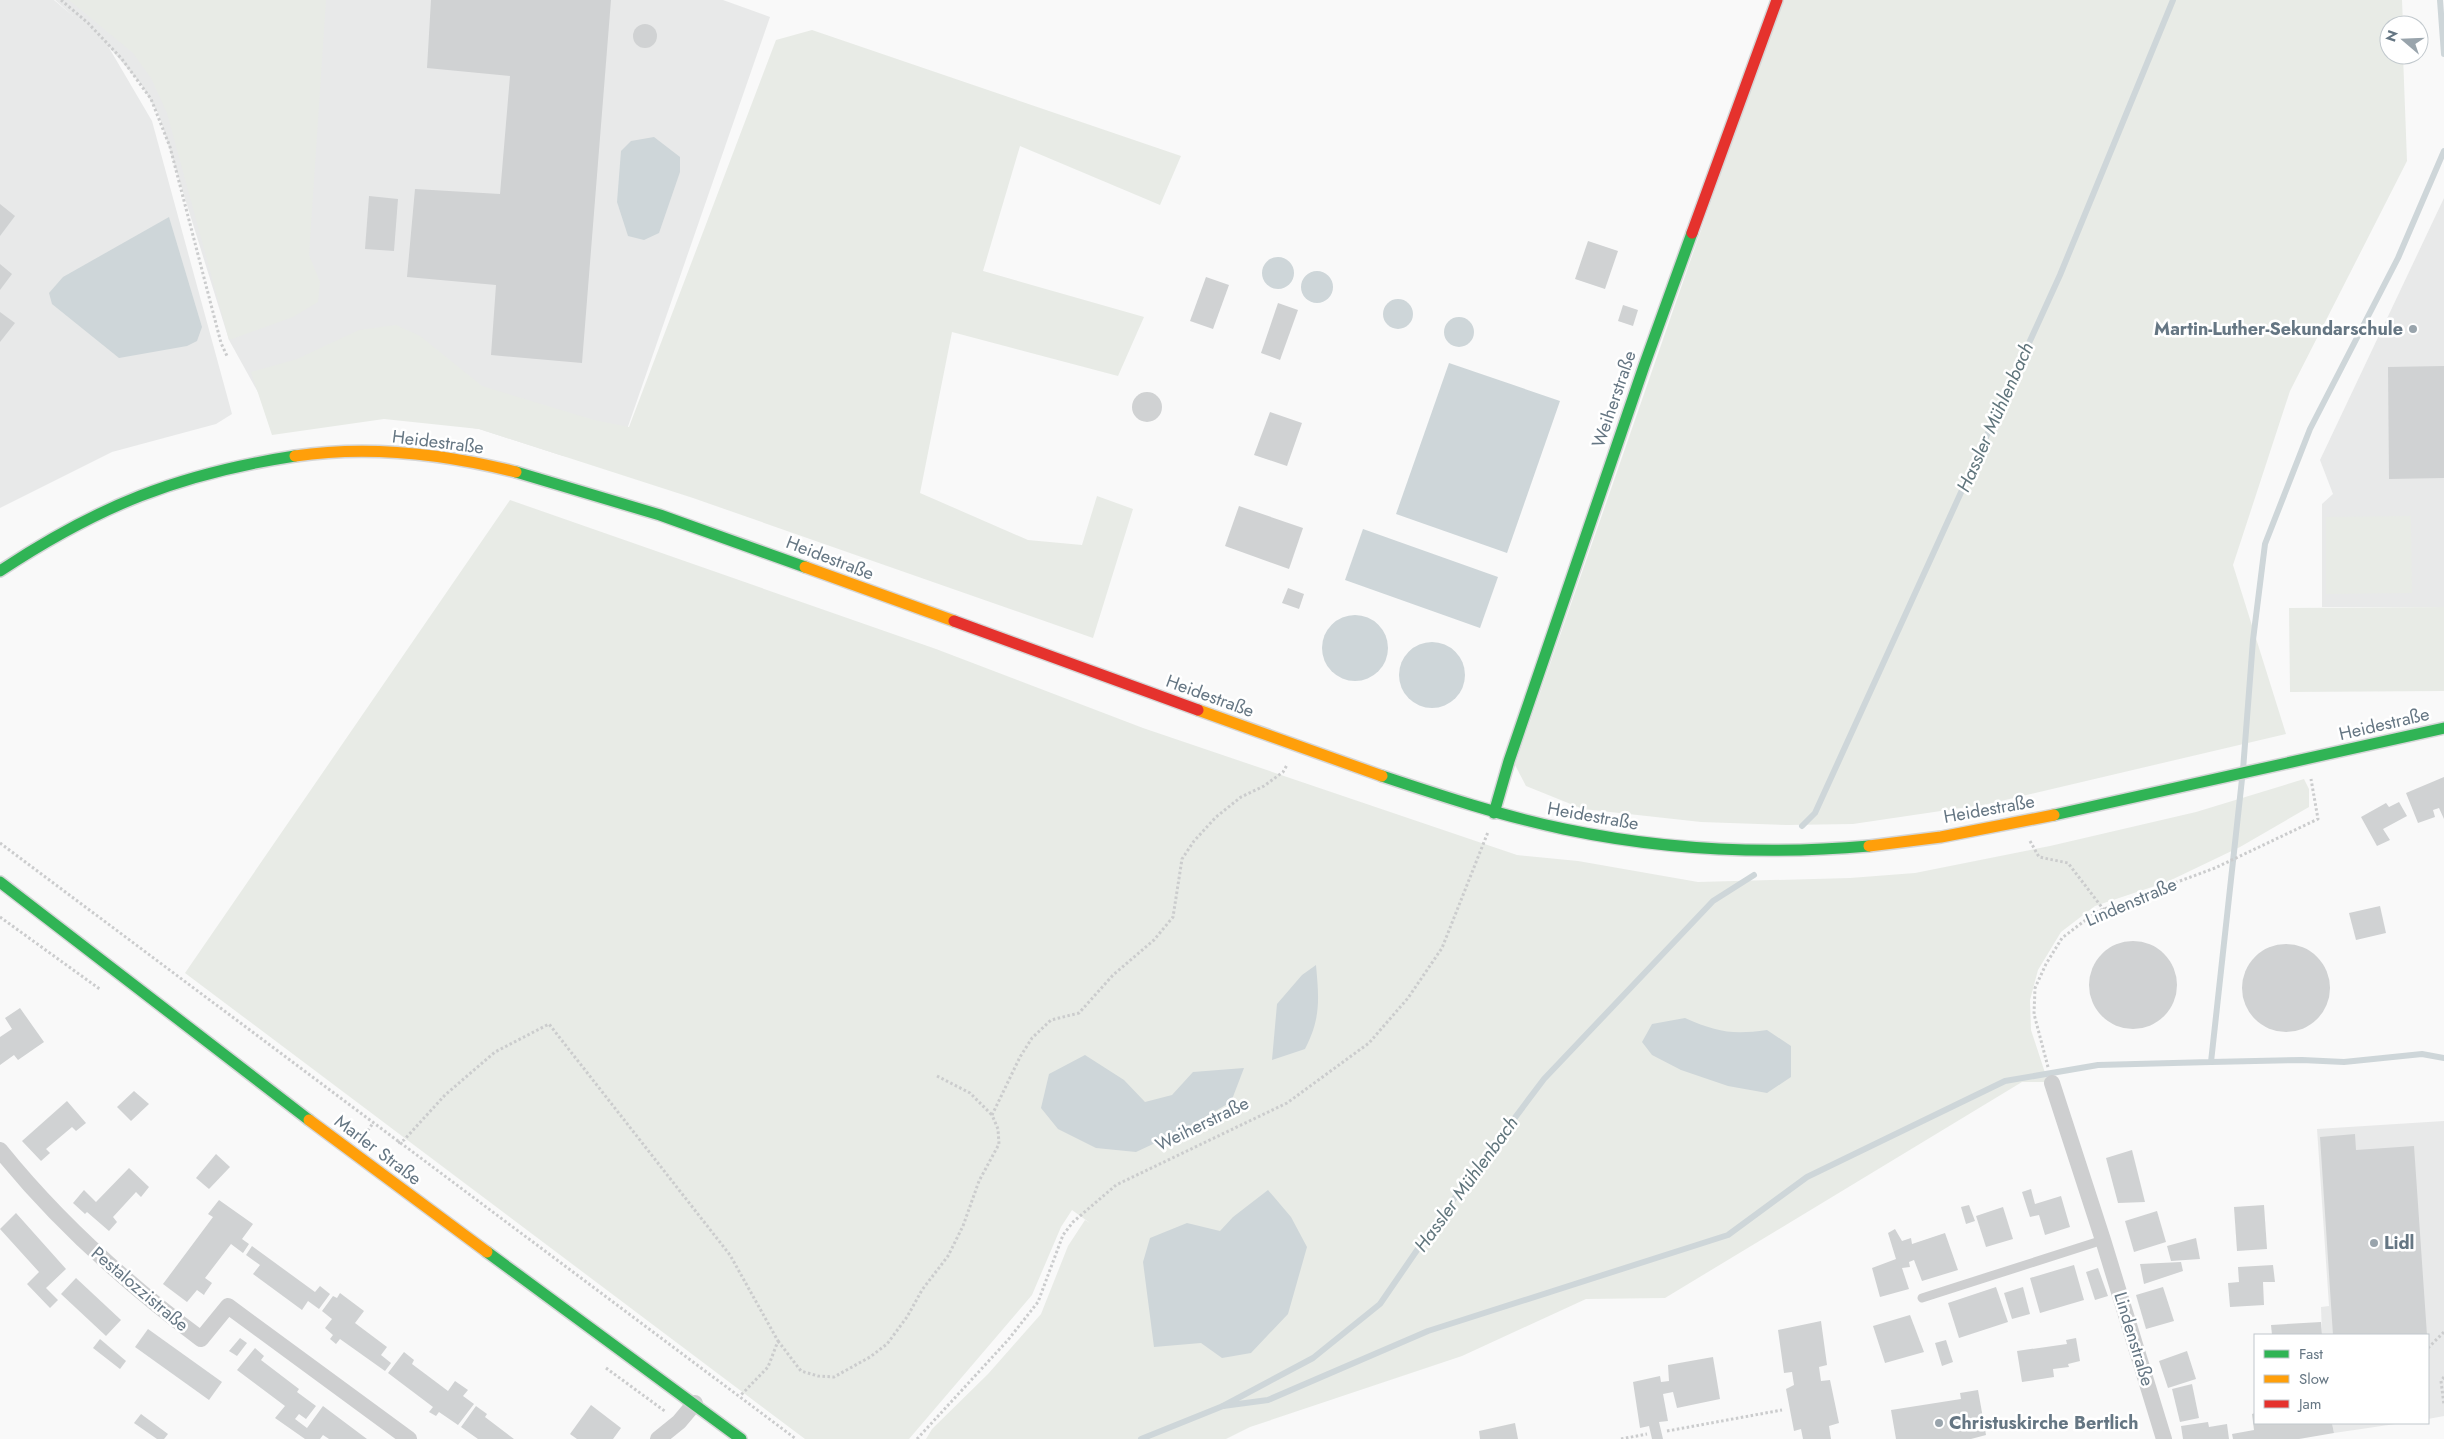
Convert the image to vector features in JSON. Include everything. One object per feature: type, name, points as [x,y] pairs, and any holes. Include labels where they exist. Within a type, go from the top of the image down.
[{"type":"main road","name":"Weiherstraße","points":[[1494,813],[1509,761],[1644,366],[1777,0]]},
{"type":"main road","name":"Heidestraße","points":[[0,571],[32,548],[80,521],[130,497],[191,475],[250,462],[337,452],[431,455],[514,471],[714,532],[884,597],[1104,675],[1298,747],[1494,813],[1533,823],[1631,841],[1748,850],[1888,845],[2018,823],[2444,728]]},
{"type":"main road","name":"Marler Straße","points":[[0,881],[364,1163],[695,1403],[741,1439]]},
{"type":"street","name":"Lindenstraße","points":[[2052,1084],[2103,1240],[2164,1439]]},
{"type":"street","name":"Pestalozzistraße","points":[[0,1150],[29,1186],[89,1247],[151,1302],[201,1339],[228,1306],[409,1439]]},
{"type":"street","points":[[658,1439],[679,1422],[695,1403]]},
{"type":"lane","points":[[1922,1298],[2103,1240]]},
{"type":"path","points":[[61,0],[88,23],[122,59],[151,99],[170,148],[221,343],[228,356]]},
{"type":"path","points":[[992,1115],[1020,1056],[1032,1038],[1051,1020],[1078,1013],[1113,975],[1154,940],[1172,918],[1182,859],[1194,840],[1216,817],[1241,797],[1264,786],[1283,772],[1298,747]]},
{"type":"path","name":"Lindenstraße","points":[[2046,1061],[2034,1014],[2035,988],[2046,964],[2062,938],[2078,924],[2104,910],[2215,868],[2245,852],[2318,819],[2307,759]]},
{"type":"path","points":[[2018,823],[2039,856],[2068,862],[2104,910]]},
{"type":"path","name":"Weiherstraße","points":[[917,1439],[1008,1340],[1038,1302],[1063,1235],[1073,1222],[1116,1185],[1287,1103],[1369,1043],[1408,998],[1442,948],[1488,832]]},
{"type":"path","points":[[0,843],[398,1143],[796,1439]]},
{"type":"path","points":[[398,1143],[404,1140],[445,1095],[495,1052],[549,1024],[730,1255],[778,1341],[801,1371],[818,1376],[834,1377],[870,1357],[887,1344],[907,1317],[922,1290],[948,1256],[979,1181],[999,1144],[998,1129],[992,1115],[970,1093],[937,1076]]},
{"type":"path","points":[[2429,1347],[2444,1332]]},
{"type":"path","points":[[740,1396],[768,1367],[778,1341]]},
{"type":"path","points":[[2444,1378],[2441,1381],[2444,1405]]},
{"type":"path","points":[[1667,1431],[1782,1410]]},
{"type":"path","points":[[1621,1439],[1647,1434]]},
{"type":"shaded area","points":[[0,0],[54,0],[73,16],[55,0],[723,0],[770,17],[615,464],[563,456],[479,429],[382,413],[275,423],[229,340],[159,115],[141,84],[108,46],[152,121],[232,414],[216,424],[112,452],[0,508]]},
{"type":"shaded area","points":[[69,0],[326,0],[309,255],[320,282],[318,302],[293,317],[229,340],[167,113],[151,78],[133,53]]},
{"type":"shaded area","points":[[1781,0],[2402,0],[2403,15],[2379,15],[2379,65],[2403,65],[2407,161],[2290,391],[2233,565],[2286,734],[1988,804],[1853,824],[1787,825],[1701,822],[1583,809],[1526,786],[1515,765]]},
{"type":"shaded area","points":[[812,30],[1181,156],[1160,205],[1020,146],[983,271],[1144,317],[1118,376],[952,332],[920,493],[1028,540],[1082,545],[1097,496],[1133,509],[1093,638],[693,498],[479,429],[384,419],[272,435],[251,372],[297,359],[359,330],[396,325],[420,336],[482,386],[594,420],[629,427],[776,40]]},
{"type":"shaded area","points":[[654,137],[680,157],[680,172],[659,233],[644,240],[628,236],[617,202],[621,151],[631,141]]},
{"type":"shaded area","name":"Martin-Luther-Sekundarschule","points":[[2444,198],[2444,607],[2322,607],[2322,504],[2333,494],[2320,460]]},
{"type":"shaded area","points":[[169,217],[202,327],[197,341],[187,346],[119,358],[52,304],[49,293],[63,277]]},
{"type":"shaded area","points":[[1278,257],[1284,258],[1289,262],[1293,267],[1293,279],[1289,284],[1284,288],[1278,289],[1272,288],[1267,284],[1263,279],[1262,273],[1263,267],[1267,262],[1272,258]]},
{"type":"shaded area","points":[[1317,271],[1323,272],[1328,276],[1332,281],[1332,293],[1328,298],[1323,302],[1317,303],[1311,302],[1306,298],[1302,293],[1301,287],[1302,281],[1306,276],[1311,272]]},
{"type":"shaded area","points":[[1398,299],[1409,303],[1413,314],[1409,325],[1398,329],[1387,325],[1383,314],[1387,303]]},
{"type":"shaded area","points":[[1459,317],[1470,321],[1474,332],[1470,343],[1459,347],[1448,343],[1444,332],[1448,321]]},
{"type":"shaded area","points":[[1449,363],[1560,401],[1507,553],[1396,514]]},
{"type":"shaded area","points":[[510,500],[936,649],[1143,728],[1517,855],[1578,861],[1698,882],[1850,878],[1915,873],[2050,846],[2196,812],[2304,779],[2309,789],[2309,807],[2240,847],[2167,882],[2095,906],[2061,932],[2038,970],[2030,1000],[2031,1030],[2048,1082],[2022,1082],[1665,1298],[1586,1299],[1462,1356],[1250,1427],[1226,1439],[926,1439],[932,1429],[988,1374],[1041,1314],[1068,1246],[1085,1220],[1090,1223],[1072,1210],[1061,1227],[1032,1295],[909,1439],[805,1439],[185,973]]},
{"type":"shaded area","points":[[2411,516],[2412,593],[2326,594],[2326,517]]},
{"type":"shaded area","points":[[1363,529],[1498,577],[1480,628],[1345,580]]},
{"type":"shaded area","points":[[2444,607],[2444,691],[2290,692],[2289,608]]},
{"type":"shaded area","points":[[1355,615],[1367,618],[1378,625],[1385,636],[1388,648],[1385,660],[1378,671],[1367,678],[1355,681],[1343,678],[1332,671],[1325,660],[1322,648],[1325,636],[1332,625],[1343,618]]},
{"type":"shaded area","points":[[1432,642],[1444,645],[1455,652],[1462,663],[1465,675],[1462,687],[1455,698],[1444,705],[1432,708],[1420,705],[1409,698],[1402,687],[1399,675],[1402,663],[1409,652],[1420,645]]},
{"type":"shaded area","points":[[1316,965],[1318,1008],[1314,1028],[1305,1049],[1272,1060],[1277,1004],[1302,975]]},
{"type":"shaded area","points":[[1685,1018],[1725,1031],[1767,1030],[1791,1046],[1791,1077],[1767,1093],[1728,1086],[1681,1070],[1652,1055],[1642,1042],[1652,1024]]},
{"type":"shaded area","points":[[1085,1055],[1124,1080],[1145,1102],[1172,1095],[1193,1072],[1244,1068],[1231,1102],[1181,1131],[1136,1152],[1096,1148],[1058,1129],[1041,1108],[1049,1074]]},
{"type":"shaded area","name":"Lidl","points":[[2444,1121],[2444,1416],[2429,1419],[2429,1334],[2322,1334],[2321,1307],[2329,1306],[2317,1129]]},
{"type":"shaded area","points":[[1268,1190],[1291,1217],[1307,1247],[1288,1314],[1251,1353],[1222,1358],[1201,1343],[1154,1347],[1143,1262],[1150,1238],[1187,1223],[1220,1231],[1233,1217]]},
{"type":"shaded area","points":[[2332,1424],[2395,1424],[2334,1433]]},
{"type":"building","points":[[431,0],[611,0],[582,363],[491,355],[496,285],[407,277],[415,189],[500,194],[510,76],[427,68]]},
{"type":"building","points":[[645,24],[650,25],[656,31],[656,41],[650,47],[645,48],[640,47],[634,41],[633,36],[634,31],[640,25]]},
{"type":"building","points":[[369,196],[398,199],[394,251],[365,249]]},
{"type":"building","points":[[0,204],[15,216],[0,236]]},
{"type":"building","points":[[1588,241],[1618,251],[1605,289],[1575,279]]},
{"type":"building","points":[[0,264],[12,274],[0,290]]},
{"type":"building","points":[[1206,277],[1229,285],[1213,329],[1190,321]]},
{"type":"building","points":[[1278,303],[1298,310],[1280,360],[1261,353]]},
{"type":"building","points":[[1623,305],[1638,310],[1633,326],[1618,321]]},
{"type":"building","points":[[0,312],[15,323],[0,342]]},
{"type":"building","points":[[2444,366],[2444,478],[2389,479],[2388,367]]},
{"type":"building","points":[[1147,392],[1158,396],[1162,407],[1158,418],[1147,422],[1136,418],[1132,407],[1136,396]]},
{"type":"building","points":[[1270,412],[1302,423],[1287,466],[1254,455]]},
{"type":"building","points":[[1239,506],[1303,528],[1289,569],[1225,546]]},
{"type":"building","points":[[1288,588],[1304,594],[1299,609],[1282,603]]},
{"type":"building","points":[[2444,777],[2444,819],[2439,808],[2433,810],[2435,817],[2418,823],[2406,793]]},
{"type":"building","points":[[2399,802],[2407,816],[2383,829],[2390,840],[2377,846],[2361,817],[2386,803],[2389,807]]},
{"type":"building","points":[[2380,906],[2386,933],[2356,940],[2349,913]]},
{"type":"building","points":[[2133,941],[2150,945],[2164,954],[2173,968],[2177,985],[2173,1002],[2164,1016],[2150,1025],[2133,1029],[2116,1025],[2102,1016],[2093,1002],[2089,985],[2093,968],[2102,954],[2116,945]]},
{"type":"building","points":[[2286,944],[2303,948],[2317,957],[2326,971],[2330,988],[2326,1005],[2317,1019],[2303,1028],[2286,1032],[2269,1028],[2255,1019],[2246,1005],[2242,988],[2246,971],[2255,957],[2269,948]]},
{"type":"building","points":[[20,1008],[44,1042],[18,1060],[14,1055],[0,1065],[0,1037],[12,1029],[5,1018]]},
{"type":"building","points":[[134,1091],[149,1104],[131,1121],[117,1107]]},
{"type":"building","points":[[67,1101],[86,1123],[76,1131],[72,1127],[46,1149],[50,1153],[41,1161],[22,1141]]},
{"type":"building","name":"Lidl","points":[[2355,1134],[2356,1150],[2414,1146],[2427,1334],[2333,1334],[2320,1137]]},
{"type":"building","points":[[2132,1150],[2145,1202],[2118,1203],[2106,1158]]},
{"type":"building","points":[[216,1154],[230,1167],[209,1189],[196,1178]]},
{"type":"building","points":[[129,1168],[149,1187],[141,1197],[136,1192],[113,1217],[117,1222],[109,1231],[73,1203],[84,1190],[96,1202]]},
{"type":"building","points":[[2031,1189],[2035,1204],[2061,1196],[2070,1227],[2045,1235],[2039,1215],[2030,1217],[2022,1192]]},
{"type":"building","points":[[219,1200],[253,1224],[242,1239],[249,1244],[243,1253],[231,1244],[205,1278],[212,1283],[204,1295],[197,1290],[187,1302],[163,1284],[213,1217],[208,1214]]},
{"type":"building","points":[[1969,1205],[1975,1221],[1966,1224],[1961,1207]]},
{"type":"building","points":[[2264,1205],[2267,1249],[2237,1251],[2234,1207]]},
{"type":"building","points":[[2003,1207],[2013,1239],[1986,1247],[1976,1216]]},
{"type":"building","points":[[2157,1211],[2166,1242],[2134,1252],[2125,1221]]},
{"type":"building","points":[[16,1213],[66,1269],[46,1288],[58,1300],[50,1308],[27,1284],[39,1272],[0,1229]]},
{"type":"building","points":[[1895,1229],[1902,1241],[1911,1238],[1912,1244],[1945,1233],[1958,1270],[1922,1281],[1914,1260],[1909,1262],[1910,1267],[1902,1268],[1909,1289],[1880,1297],[1872,1268],[1896,1259],[1888,1233]]},
{"type":"building","points":[[2196,1238],[2200,1259],[2171,1261],[2167,1246]]},
{"type":"building","points":[[252,1246],[315,1292],[320,1286],[330,1294],[319,1309],[308,1301],[302,1310],[253,1274],[260,1265],[246,1255]]},
{"type":"building","points":[[2181,1262],[2183,1271],[2144,1284],[2140,1264]]},
{"type":"building","points":[[2074,1265],[2084,1300],[2040,1313],[2030,1278]]},
{"type":"building","points":[[2273,1265],[2275,1282],[2263,1282],[2264,1305],[2230,1307],[2228,1283],[2239,1282],[2238,1267]]},
{"type":"building","points":[[2098,1268],[2108,1296],[2095,1300],[2086,1272]]},
{"type":"building","points":[[76,1278],[121,1320],[106,1336],[61,1294]]},
{"type":"building","points":[[1996,1287],[2008,1322],[1959,1338],[1948,1303]]},
{"type":"building","points":[[2023,1287],[2030,1314],[2012,1319],[2004,1293]]},
{"type":"building","points":[[2163,1287],[2174,1321],[2146,1329],[2136,1295]]},
{"type":"building","points":[[340,1293],[364,1311],[355,1323],[387,1347],[381,1355],[391,1363],[385,1371],[340,1339],[336,1344],[330,1339],[333,1335],[325,1328],[332,1319],[322,1311],[333,1296],[337,1298]]},
{"type":"building","points":[[1910,1315],[1924,1352],[1885,1363],[1873,1326]]},
{"type":"building","points":[[1821,1321],[1827,1365],[1819,1367],[1821,1381],[1830,1380],[1839,1423],[1829,1426],[1831,1439],[1803,1439],[1801,1429],[1794,1431],[1786,1389],[1794,1385],[1792,1372],[1784,1373],[1778,1330]]},
{"type":"building","points":[[2321,1322],[2322,1334],[2272,1334],[2271,1325]]},
{"type":"building","points":[[148,1329],[222,1382],[209,1400],[135,1347]]},
{"type":"building","points":[[240,1338],[247,1343],[237,1356],[229,1351]]},
{"type":"building","points":[[2076,1338],[2080,1361],[2068,1364],[2069,1367],[2053,1369],[2054,1377],[2022,1382],[2017,1351],[2067,1344],[2066,1340]]},
{"type":"building","points":[[100,1339],[126,1361],[120,1369],[93,1348]]},
{"type":"building","points":[[1946,1340],[1953,1362],[1942,1366],[1935,1343]]},
{"type":"building","points":[[255,1348],[264,1356],[261,1360],[299,1389],[297,1392],[316,1406],[306,1419],[299,1414],[295,1419],[307,1428],[323,1406],[367,1439],[329,1439],[323,1435],[320,1439],[305,1439],[275,1418],[285,1406],[237,1370]]},
{"type":"building","points":[[2187,1351],[2196,1379],[2168,1388],[2159,1361]]},
{"type":"building","points":[[404,1352],[414,1360],[412,1364],[448,1391],[455,1381],[468,1390],[463,1396],[474,1404],[458,1425],[439,1412],[436,1416],[429,1412],[433,1407],[388,1373]]},
{"type":"building","points":[[1713,1357],[1720,1399],[1677,1408],[1673,1392],[1663,1394],[1668,1421],[1659,1422],[1663,1439],[1652,1439],[1649,1426],[1640,1428],[1633,1382],[1660,1376],[1661,1382],[1669,1381],[1668,1365]]},
{"type":"building","points":[[2192,1384],[2199,1418],[2180,1422],[2172,1389]]},
{"type":"building","name":"Christuskirche Bertlich","points":[[1978,1390],[1986,1435],[1971,1439],[1896,1439],[1891,1410],[1961,1399],[1960,1393]]},
{"type":"building","points":[[591,1405],[621,1428],[613,1439],[577,1439],[570,1434]]},
{"type":"building","points":[[476,1406],[487,1414],[485,1417],[514,1439],[478,1439],[461,1427]]},
{"type":"building","points":[[2254,1413],[2254,1424],[2332,1424],[2334,1433],[2299,1439],[2233,1439],[2232,1434],[2254,1430],[2252,1414]]},
{"type":"building","points":[[141,1414],[168,1434],[164,1439],[157,1439],[134,1423]]},
{"type":"building","points":[[2208,1422],[2209,1427],[2227,1424],[2229,1439],[2183,1439],[2181,1426]]},
{"type":"building","points":[[1515,1423],[1518,1439],[1480,1439],[1479,1431]]},
{"type":"waterway","name":"Hassler Mühlenbach","points":[[1802,826],[1815,813],[2060,275],[2173,0]]},
{"type":"waterway","points":[[2440,0],[2444,54]]},
{"type":"waterway","points":[[2243,770],[2253,640],[2265,544],[2310,429],[2398,258],[2444,151]]},
{"type":"waterway","points":[[1223,1406],[1268,1400],[1428,1331],[1728,1235],[1807,1177],[2005,1081],[2098,1065],[2211,1062],[2242,779]]},
{"type":"waterway","name":"Hassler Mühlenbach","points":[[1141,1439],[1223,1406],[1313,1358],[1380,1304],[1435,1224],[1544,1079],[1713,901],[1754,875]]},
{"type":"waterway","points":[[2211,1062],[2302,1060],[2344,1062],[2422,1054],[2444,1058]]},
{"type":"traffic: fast","points":[[1494,813],[1509,761],[1644,366],[1692,233]]},
{"type":"traffic: fast","points":[[0,571],[71,528],[140,496],[213,472],[295,456]]},
{"type":"traffic: fast","points":[[516,472],[660,515],[805,567]]},
{"type":"traffic: fast","points":[[2054,815],[2444,728]]},
{"type":"traffic: fast","points":[[1382,776],[1518,818],[1564,829],[1640,842],[1716,849],[1754,850],[1831,849],[1869,846]]},
{"type":"traffic: fast","points":[[0,882],[309,1120]]},
{"type":"traffic: fast","points":[[487,1252],[741,1439]]},
{"type":"traffic: slow","points":[[295,456],[351,451],[407,453],[462,460],[516,472]]},
{"type":"traffic: slow","points":[[805,567],[954,621]]},
{"type":"traffic: slow","points":[[1198,710],[1382,776]]},
{"type":"traffic: slow","points":[[1869,846],[1941,837],[2054,815]]},
{"type":"traffic: slow","points":[[309,1120],[487,1252]]},
{"type":"traffic: jam","points":[[1692,233],[1777,0]]},
{"type":"traffic: jam","points":[[954,621],[1198,710]]},
{"type":"place","name":"Martin-Luther-Sekundarschule","points":[[2413,329]]},
{"type":"place","name":"Lidl","points":[[2374,1243]]},
{"type":"place","name":"Christuskirche Bertlich","points":[[1939,1423]]}]
